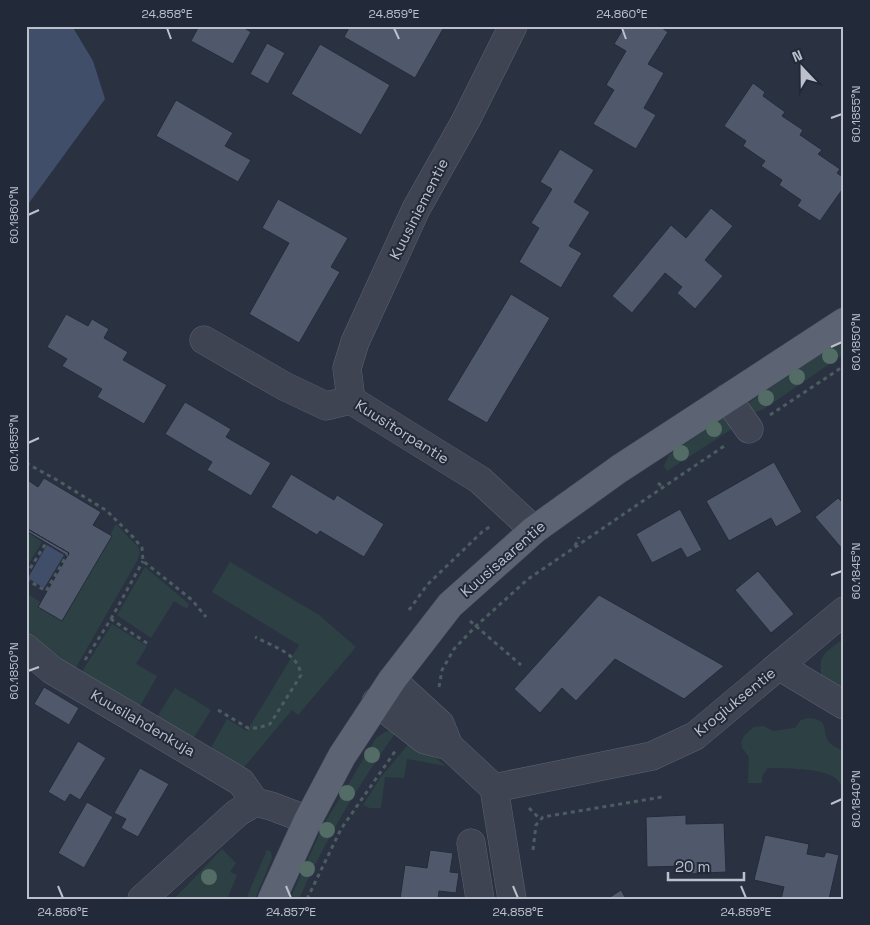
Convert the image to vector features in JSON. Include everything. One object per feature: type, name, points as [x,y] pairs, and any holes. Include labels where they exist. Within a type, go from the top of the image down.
[{"type":"main road","name":"Kuusisaarentie","points":[[272,899],[308,820],[342,756],[376,702],[450,605],[534,530],[619,469],[844,322]]},
{"type":"street","name":"Kuusiniementie","points":[[351,400],[347,368],[354,342],[416,209],[466,120],[514,26]]},
{"type":"street","name":"Kuusitorpantie","points":[[204,340],[284,386],[326,406],[351,400],[480,480],[534,530]]},
{"type":"street","points":[[727,398],[749,429]]},
{"type":"street","name":"Krogiuksentie","points":[[494,788],[652,756],[695,736],[844,611]]},
{"type":"street","name":"Kuusilahdenkuja","points":[[26,648],[52,670],[241,782],[255,802]]},
{"type":"street","points":[[779,666],[844,705]]},
{"type":"street","points":[[392,680],[420,721]]},
{"type":"street","points":[[376,702],[420,721],[440,724],[449,746],[494,788],[512,899]]},
{"type":"street","points":[[142,899],[237,813],[255,802],[308,820]]},
{"type":"street","points":[[471,843],[480,899]]},
{"type":"path","points":[[307,899],[342,829],[376,777],[439,699],[442,670],[454,649],[476,626],[528,579],[844,366]]},
{"type":"path","points":[[26,463],[107,511],[142,548],[144,561],[72,682]]},
{"type":"path","points":[[658,483],[664,488]]},
{"type":"path","points":[[575,546],[579,537]]},
{"type":"path","points":[[26,575],[46,543]]},
{"type":"path","points":[[26,579],[46,590],[67,555]]},
{"type":"path","points":[[144,561],[192,600],[206,617]]},
{"type":"path","points":[[409,610],[427,585]]},
{"type":"path","points":[[110,619],[148,644]]},
{"type":"path","points":[[476,626],[521,665]]},
{"type":"path","points":[[218,710],[248,728],[258,728],[270,724],[301,675],[300,665],[292,656],[256,637]]},
{"type":"path","points":[[532,852],[536,824],[543,817],[662,797]]},
{"type":"green space","points":[[844,339],[844,354],[764,409],[750,414],[746,407],[748,403]]},
{"type":"green space","points":[[724,417],[732,429],[667,471],[664,466],[669,455]]},
{"type":"green space","points":[[116,524],[138,547],[140,553],[75,669],[26,637],[26,596],[28,594],[40,602],[38,607],[62,621],[112,536],[110,535]]},
{"type":"green space","points":[[28,532],[42,542],[26,568],[26,535]]},
{"type":"green space","points":[[230,562],[319,615],[356,647],[298,715],[292,710],[240,772],[214,754],[212,746],[227,719],[247,731],[299,645],[212,592]]},
{"type":"green space","points":[[145,567],[189,604],[187,609],[174,601],[151,638],[117,615]]},
{"type":"green space","points":[[112,624],[147,646],[136,664],[157,676],[138,710],[78,678]]},
{"type":"green space","points":[[844,638],[844,696],[823,684],[821,661],[826,653]]},
{"type":"green space","points":[[175,688],[211,710],[191,742],[155,720]]},
{"type":"green space","points":[[808,718],[823,723],[826,738],[829,742],[844,751],[844,795],[842,795],[842,788],[838,780],[830,775],[809,770],[768,768],[762,776],[762,783],[748,783],[749,757],[742,748],[741,742],[744,736],[754,727],[763,726],[773,731],[795,728],[801,720]]},
{"type":"green space","points":[[399,728],[344,811],[309,876],[299,899],[290,899],[323,826],[376,738],[385,732]]},
{"type":"green space","points":[[412,740],[446,766],[407,759],[404,778],[385,777],[381,808],[370,808],[363,805],[380,778]]},
{"type":"green space","points":[[222,849],[236,863],[230,872],[237,875],[227,899],[174,899]]},
{"type":"green space","points":[[267,850],[271,852],[272,858],[255,899],[246,899]]},
{"type":"water","points":[[26,26],[72,26],[93,61],[105,99],[26,207]]},
{"type":"water","points":[[47,545],[64,555],[44,588],[28,578]]},
{"type":"building","points":[[199,26],[241,26],[251,32],[233,64],[191,41]]},
{"type":"building","points":[[350,26],[439,26],[443,29],[415,78],[344,37]]},
{"type":"building","points":[[625,26],[659,26],[668,32],[648,64],[664,73],[644,108],[656,115],[636,149],[593,124],[614,90],[606,85],[626,51],[614,44]]},
{"type":"building","points":[[267,43],[285,53],[268,84],[250,74]]},
{"type":"building","points":[[320,44],[390,85],[361,135],[291,94]]},
{"type":"building","points":[[753,83],[765,92],[763,96],[785,112],[782,116],[803,130],[800,135],[822,150],[818,154],[840,169],[837,173],[844,178],[844,187],[820,221],[797,206],[801,200],[779,185],[782,180],[761,166],[765,161],[743,146],[746,141],[724,126]]},
{"type":"building","points":[[176,100],[233,133],[225,146],[251,160],[238,182],[156,136]]},
{"type":"building","points":[[560,149],[594,170],[574,202],[590,212],[569,246],[582,253],[561,288],[519,262],[539,228],[531,223],[552,189],[540,182]]},
{"type":"building","points":[[278,199],[348,238],[331,267],[340,272],[299,343],[249,314],[289,243],[262,228]]},
{"type":"building","points":[[711,208],[733,226],[705,260],[723,276],[695,309],[677,293],[682,287],[665,273],[632,313],[612,296],[671,225],[686,238]]},
{"type":"building","points":[[511,294],[550,318],[487,423],[447,400]]},
{"type":"building","points":[[66,314],[88,326],[92,319],[109,329],[104,338],[128,352],[123,360],[167,385],[144,424],[97,397],[102,389],[62,366],[67,359],[47,347]]},
{"type":"building","points":[[185,402],[231,429],[226,437],[271,463],[251,496],[207,470],[212,462],[165,434]]},
{"type":"building","points":[[774,462],[802,512],[776,527],[771,518],[729,541],[706,501]]},
{"type":"building","points":[[291,474],[334,500],[337,495],[384,524],[364,557],[320,531],[317,535],[271,507]]},
{"type":"building","points":[[44,478],[101,512],[93,525],[112,536],[62,621],[38,607],[69,553],[26,528],[26,479],[38,487]]},
{"type":"building","points":[[838,498],[844,504],[844,551],[815,517]]},
{"type":"building","points":[[680,509],[702,550],[687,558],[681,548],[652,563],[636,534]]},
{"type":"building","points":[[26,528],[69,553],[68,556],[28,532],[26,535]]},
{"type":"building","points":[[758,571],[794,614],[771,633],[735,590]]},
{"type":"building","points":[[599,595],[724,666],[684,699],[615,659],[576,701],[562,688],[540,713],[514,689]]},
{"type":"building","points":[[44,687],[79,708],[69,725],[34,704]]},
{"type":"building","points":[[78,741],[106,758],[80,800],[70,794],[65,802],[48,792]]},
{"type":"building","points":[[140,768],[169,784],[138,837],[121,828],[126,819],[114,813]]},
{"type":"building","points":[[87,802],[113,817],[84,868],[58,853]]},
{"type":"building","points":[[686,815],[686,824],[724,823],[726,872],[688,874],[688,866],[647,867],[646,817]]},
{"type":"building","points":[[765,835],[809,844],[807,854],[824,857],[826,852],[839,855],[829,899],[781,899],[784,887],[754,880]]},
{"type":"building","points":[[430,850],[453,853],[450,872],[459,873],[456,893],[439,891],[438,899],[400,899],[405,865],[427,868]]},
{"type":"building","points":[[621,890],[626,899],[607,899]]}]
